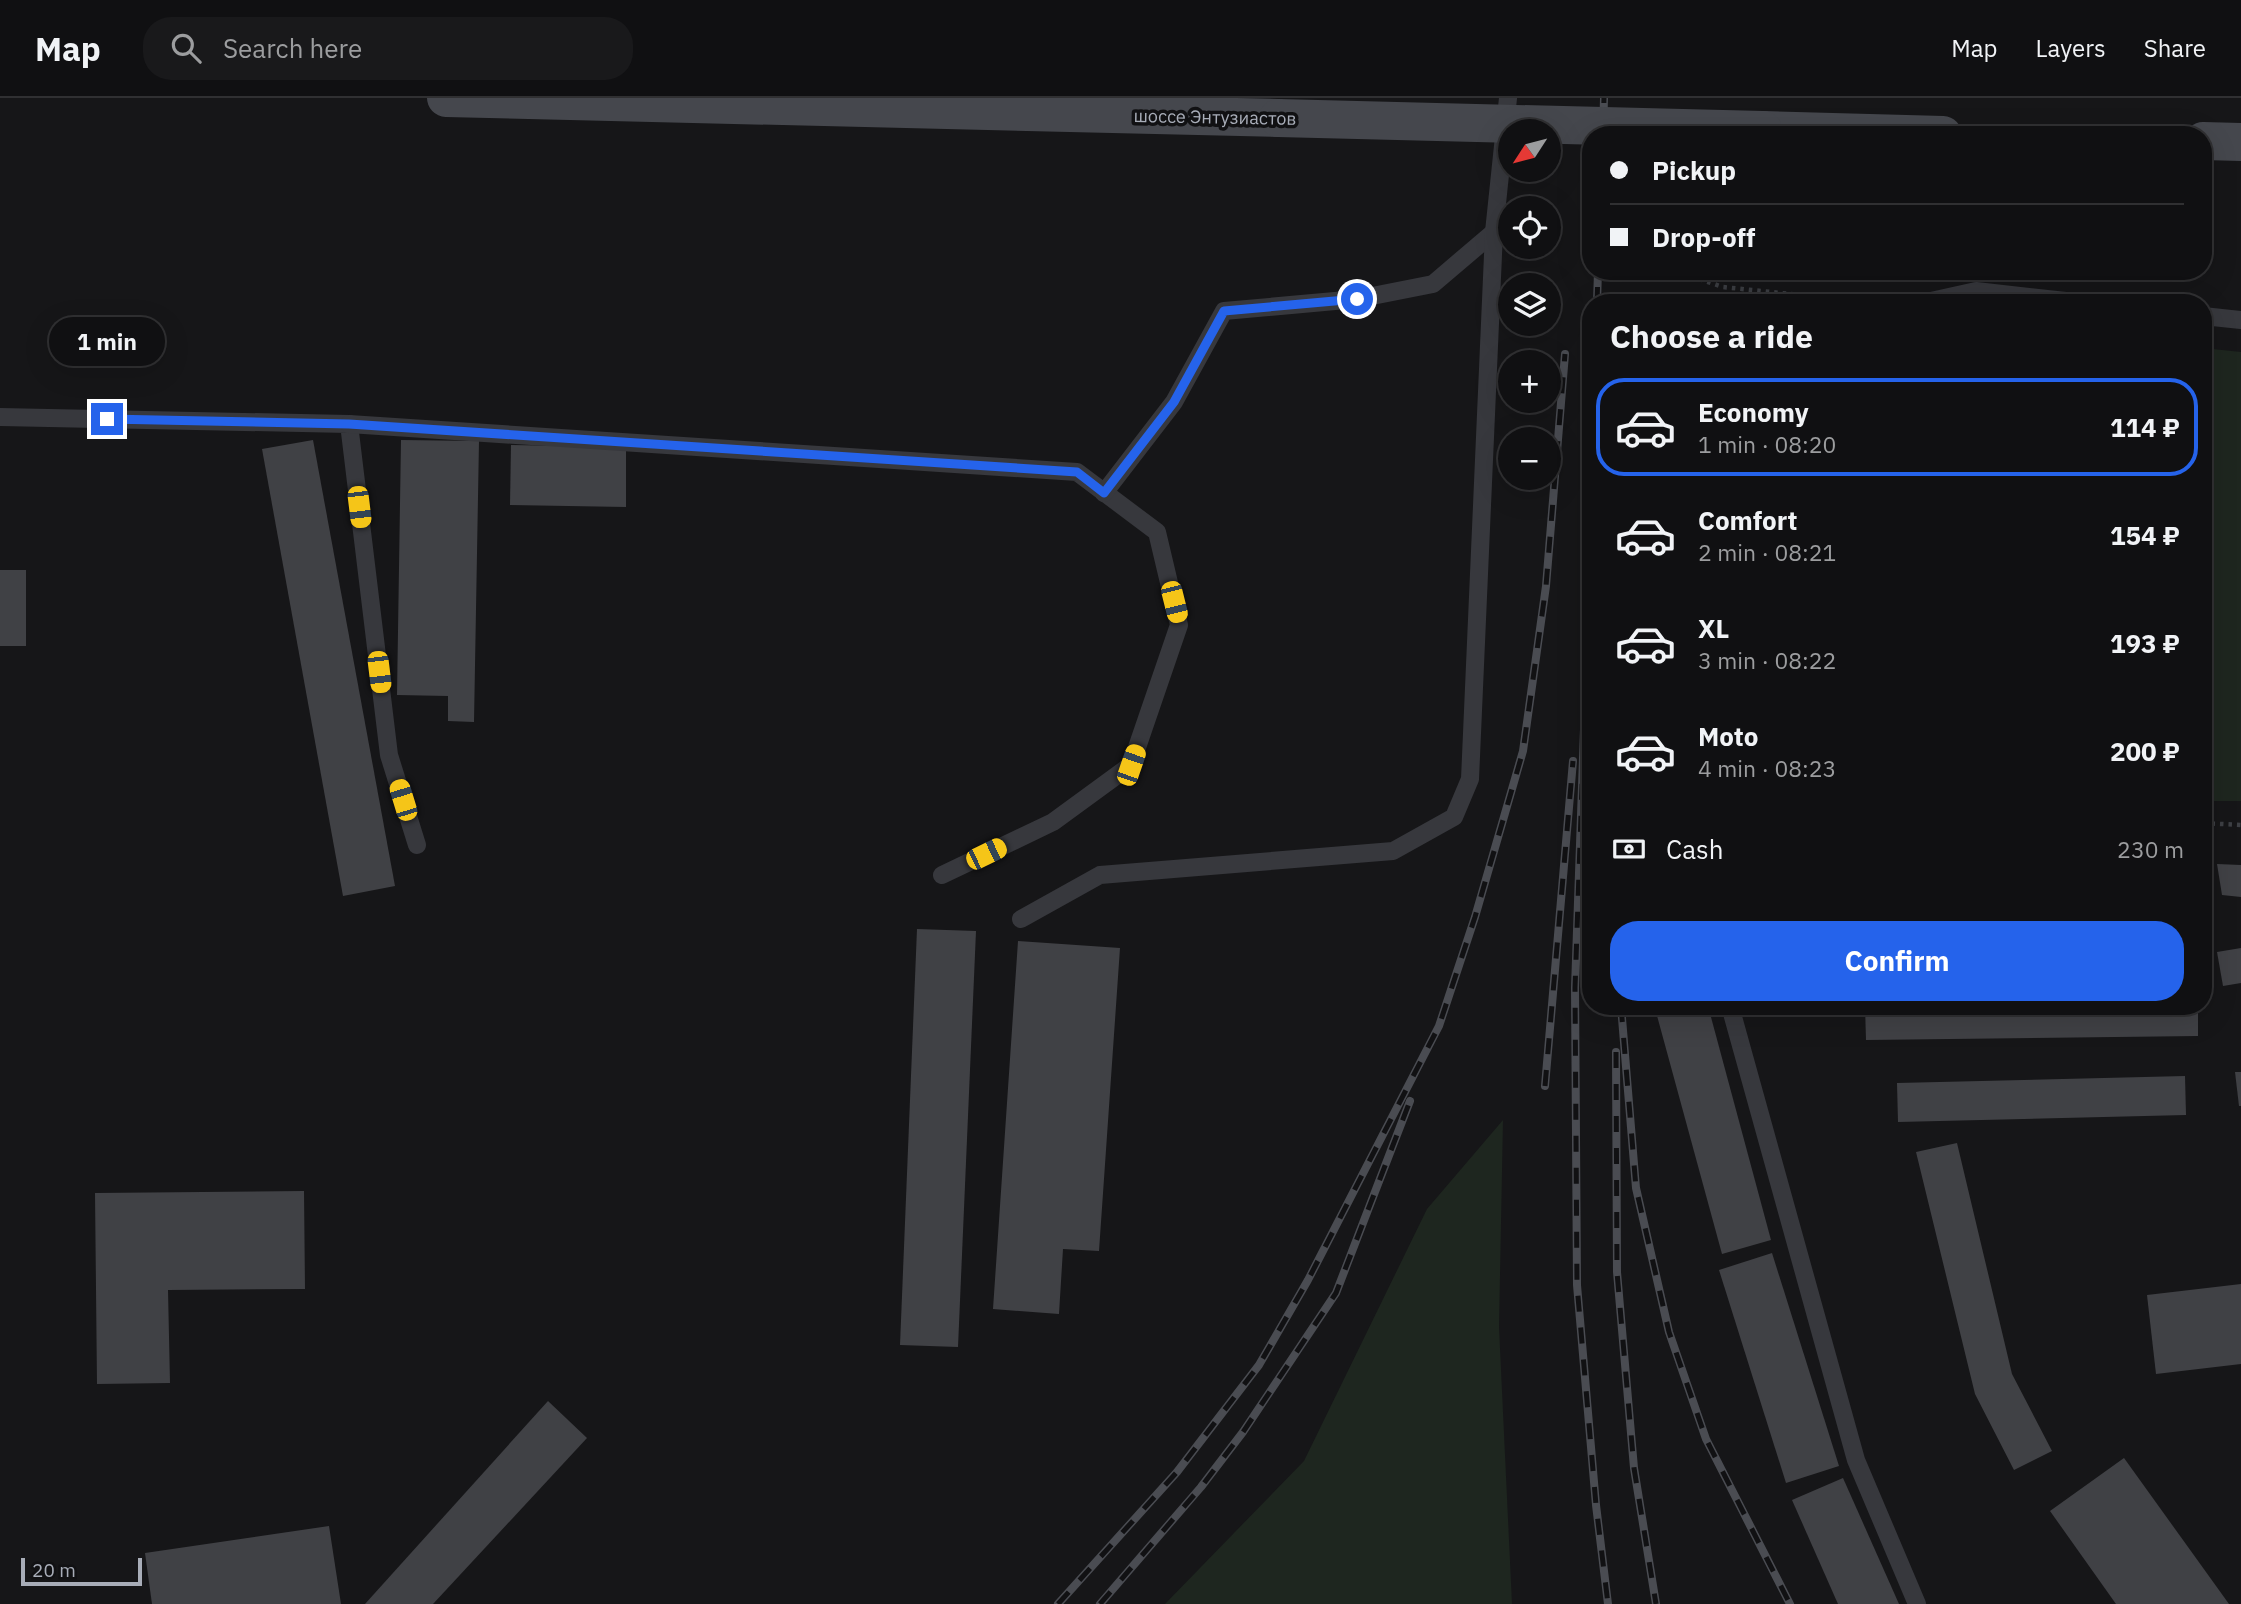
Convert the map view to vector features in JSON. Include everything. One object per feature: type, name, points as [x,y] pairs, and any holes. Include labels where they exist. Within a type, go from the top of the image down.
[{"type":"main road","name":"шоссе Энтузиастов","points":[[446,98],[1601,126]]},
{"type":"main road","points":[[2212,141],[2241,142]]},
{"type":"lane","points":[[1021,919],[1100,875],[1393,850],[1454,817],[1470,779],[1494,232],[1508,98]]},
{"type":"lane","points":[[1104,493],[1174,402],[1224,311],[1357,299],[1433,284],[1494,232]]},
{"type":"lane","points":[[1962,294],[1976,291],[2003,294]]},
{"type":"lane","points":[[2212,317],[2241,320]]},
{"type":"lane","points":[[0,416],[349,424],[1077,472],[1157,532],[1179,625],[1131,765],[1053,822],[942,875]]},
{"type":"lane","points":[[349,424],[389,755],[417,845]]},
{"type":"lane","points":[[1732,1015],[1856,1460],[1917,1604]]},
{"type":"path","points":[[1702,280],[1723,287],[1791,294]]},
{"type":"path","points":[[2212,823],[2241,825]]},
{"type":"shaded area","points":[[2212,349],[2241,352],[2241,801],[2212,801]]},
{"type":"shaded area","points":[[1503,1120],[1499,1327],[1512,1604],[1165,1604],[1304,1461],[1427,1209]]},
{"type":"building","points":[[313,440],[395,886],[343,896],[262,449]]},
{"type":"building","points":[[401,440],[479,441],[474,722],[448,721],[448,696],[397,695]]},
{"type":"building","points":[[511,445],[626,447],[626,507],[510,505]]},
{"type":"building","points":[[0,570],[26,570],[26,646],[0,646]]},
{"type":"building","points":[[2217,864],[2241,865],[2241,897],[2222,895]]},
{"type":"building","points":[[917,929],[976,931],[958,1347],[900,1345]]},
{"type":"building","points":[[1018,941],[1120,948],[1099,1251],[1063,1249],[1059,1314],[993,1309]]},
{"type":"building","points":[[2241,948],[2241,983],[2223,986],[2217,952]]},
{"type":"building","points":[[1657,1015],[1710,1015],[1771,1240],[1722,1254]]},
{"type":"building","points":[[1865,1015],[2198,1015],[2198,1036],[1866,1040]]},
{"type":"building","points":[[2235,1072],[2241,1072],[2241,1106],[2239,1106]]},
{"type":"building","points":[[2185,1076],[2186,1115],[1898,1122],[1897,1083]]},
{"type":"building","points":[[1957,1143],[2012,1374],[2052,1451],[2014,1470],[1975,1394],[1916,1152]]},
{"type":"building","points":[[304,1191],[305,1289],[168,1290],[170,1383],[97,1384],[95,1193]]},
{"type":"building","points":[[1772,1253],[1839,1466],[1786,1483],[1719,1270]]},
{"type":"building","points":[[2241,1284],[2241,1364],[2156,1374],[2147,1295]]},
{"type":"building","points":[[548,1401],[587,1438],[433,1604],[365,1604]]},
{"type":"building","points":[[2124,1458],[2229,1604],[2116,1604],[2050,1511]]},
{"type":"building","points":[[1843,1478],[1899,1604],[1838,1604],[1792,1500]]},
{"type":"building","points":[[329,1526],[341,1604],[152,1604],[145,1553]]},
{"type":"railway","points":[[1603,126],[1604,98]]},
{"type":"railway","points":[[1597,294],[1598,280]]},
{"type":"railway","points":[[1058,1604],[1177,1472],[1259,1365],[1308,1280],[1439,1026],[1475,917],[1523,751],[1546,586],[1565,354]]},
{"type":"railway","points":[[1545,1086],[1573,761]]},
{"type":"railway","points":[[1582,787],[1575,988],[1577,1285],[1596,1505],[1608,1604]]},
{"type":"railway","points":[[1622,1015],[1636,1188],[1669,1332],[1706,1439],[1790,1604]]},
{"type":"railway","points":[[1616,1052],[1617,1272],[1634,1468],[1656,1604]]},
{"type":"railway","points":[[1100,1604],[1201,1487],[1243,1432],[1336,1293],[1410,1101]]},
{"type":"route","points":[[107,419],[349,424],[1077,472],[1104,493],[1174,402],[1224,311],[1357,299]]}]
